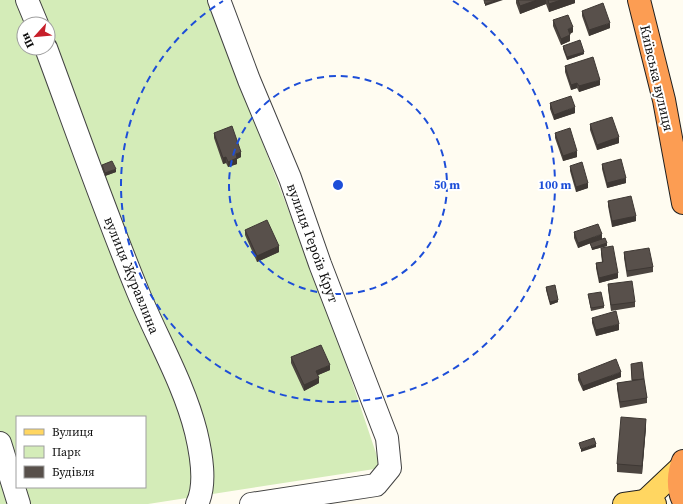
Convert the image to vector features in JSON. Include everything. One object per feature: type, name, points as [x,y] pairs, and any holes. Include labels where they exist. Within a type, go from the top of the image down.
[{"type":"highway","name":"Київська вулиця","points":[[639,0],[664,100],[683,203]]},
{"type":"highway","points":[[682,464],[679,487],[683,500]]},
{"type":"main road","points":[[641,503],[682,464]]},
{"type":"street","points":[[27,0],[33,16]]},
{"type":"street","name":"вулиця Героїв Крут","points":[[219,0],[249,80],[290,178],[320,264],[387,438],[390,468],[376,485],[251,504]]},
{"type":"street","name":"вулиця Журавлина","points":[[49,56],[138,292],[190,412],[196,434],[201,473],[201,497],[198,504]]},
{"type":"street","points":[[0,443],[19,504]]},
{"type":"green space","points":[[0,0],[208,0],[338,340],[381,468],[148,504],[0,504]]},
{"type":"building","points":[[484,0],[496,0],[485,4]]},
{"type":"building","points":[[518,0],[537,0],[520,6]]},
{"type":"building","points":[[548,0],[561,0],[549,4]]},
{"type":"building","points":[[603,3],[610,23],[589,30],[582,11]]},
{"type":"building","points":[[568,15],[573,27],[568,29],[570,35],[561,39],[553,20]]},
{"type":"building","points":[[580,40],[584,52],[567,57],[563,46]]},
{"type":"building","points":[[593,57],[600,80],[579,86],[577,83],[571,85],[565,66]]},
{"type":"building","points":[[571,96],[575,107],[554,115],[550,103]]},
{"type":"building","points":[[612,117],[619,137],[597,145],[590,124]]},
{"type":"building","points":[[232,126],[241,152],[236,154],[237,158],[228,162],[226,157],[223,158],[214,133]]},
{"type":"building","points":[[570,128],[577,151],[563,156],[555,133]]},
{"type":"building","points":[[621,159],[626,178],[607,183],[602,164]]},
{"type":"building","points":[[112,161],[116,169],[105,173],[102,165]]},
{"type":"building","points":[[582,162],[588,183],[576,187],[570,166]]},
{"type":"building","points":[[631,196],[636,216],[612,221],[608,201]]},
{"type":"building","points":[[267,220],[279,246],[257,256],[245,230]]},
{"type":"building","points":[[598,224],[602,234],[578,243],[574,232]]},
{"type":"building","points":[[605,238],[607,243],[592,248],[590,243]]},
{"type":"building","points":[[613,246],[618,273],[599,278],[596,263],[603,262],[601,248]]},
{"type":"building","points":[[649,248],[653,267],[627,271],[624,252]]},
{"type":"building","points":[[632,281],[635,302],[611,305],[608,284]]},
{"type":"building","points":[[555,285],[558,300],[550,302],[546,287]]},
{"type":"building","points":[[601,292],[604,306],[591,308],[588,294]]},
{"type":"building","points":[[616,311],[619,324],[596,330],[592,318]]},
{"type":"building","points":[[321,345],[330,365],[316,371],[319,378],[304,385],[291,357]]},
{"type":"building","points":[[616,359],[621,372],[583,386],[578,374]]},
{"type":"building","points":[[642,362],[644,379],[632,380],[631,364]]},
{"type":"building","points":[[644,379],[647,398],[620,402],[617,383]]},
{"type":"building","points":[[621,417],[646,419],[642,466],[617,464]]},
{"type":"building","points":[[594,438],[596,444],[581,449],[579,443]]}]
